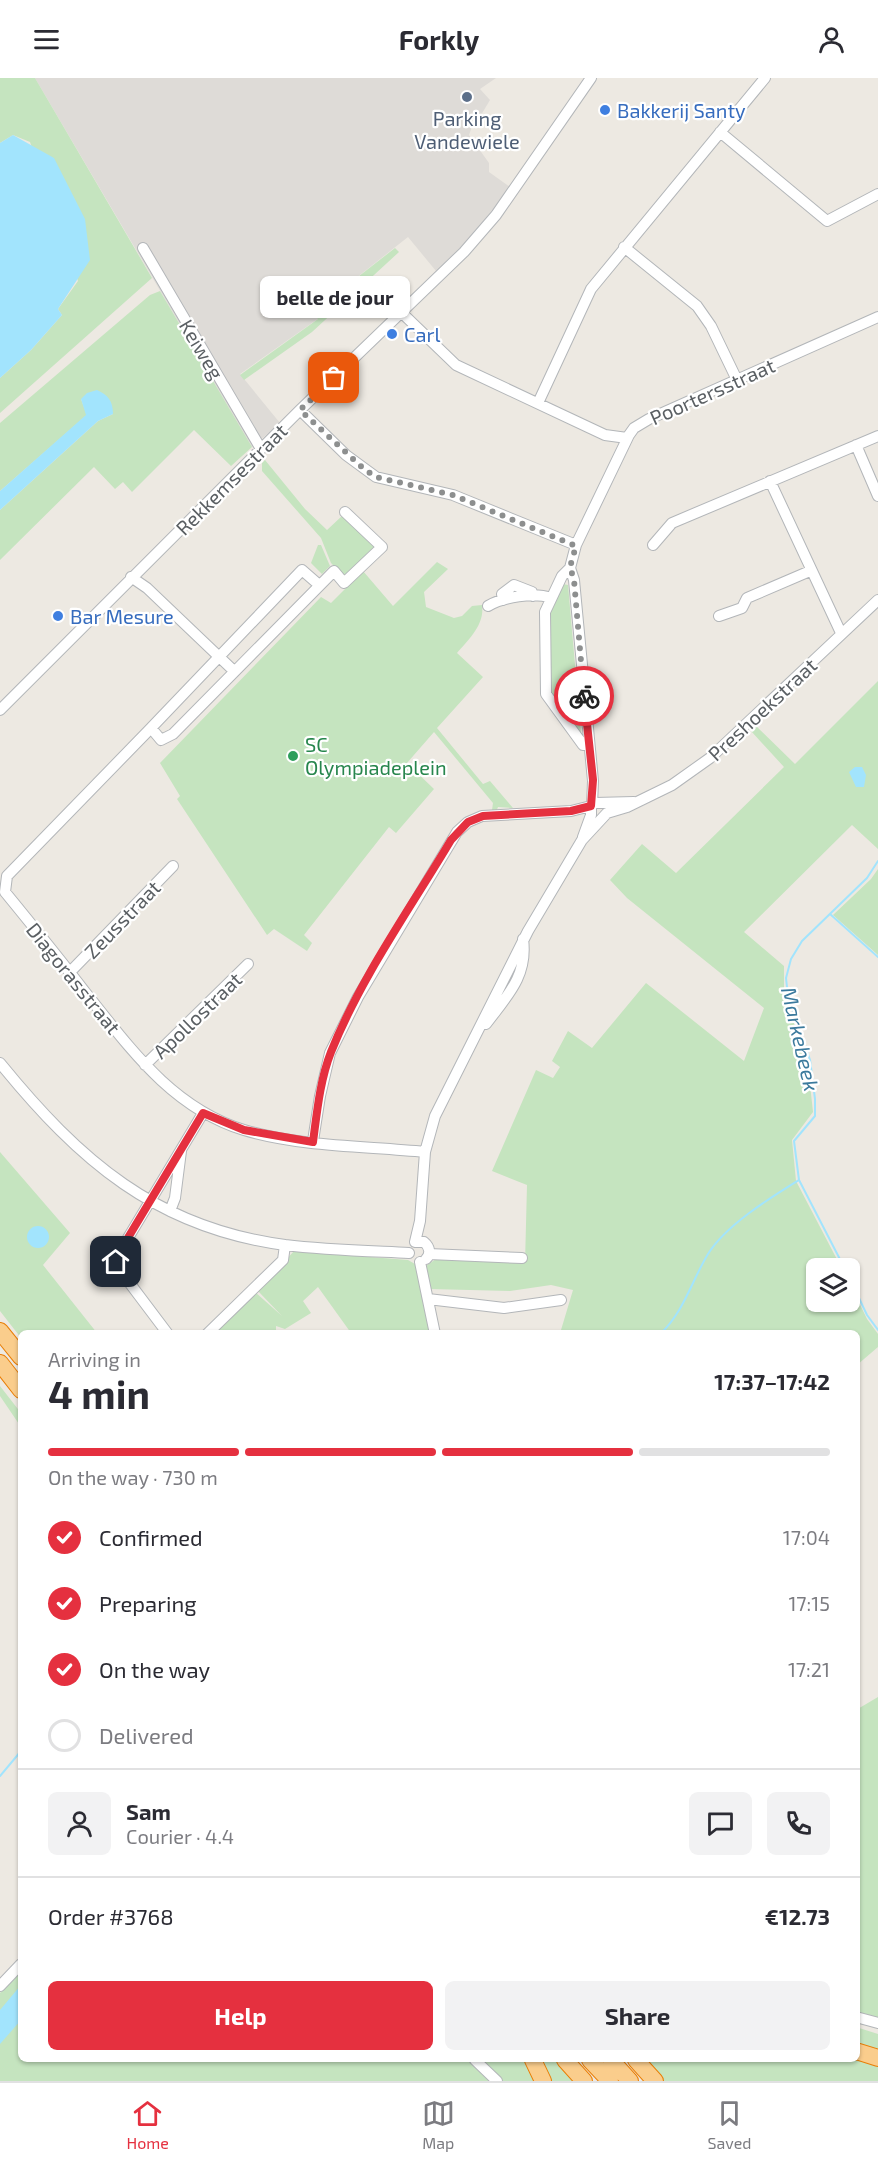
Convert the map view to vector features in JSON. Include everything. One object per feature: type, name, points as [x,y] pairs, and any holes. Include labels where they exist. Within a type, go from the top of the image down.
[{"type":"highway","points":[[0,1330],[18,1353]]},
{"type":"highway","points":[[0,1363],[18,1386]]},
{"type":"highway","points":[[860,2052],[878,2058]]},
{"type":"highway","points":[[534,2062],[543,2081]]},
{"type":"highway","points":[[567,2062],[584,2081]]},
{"type":"highway","points":[[592,2062],[609,2081]]},
{"type":"highway","points":[[613,2062],[630,2081]]},
{"type":"highway","points":[[638,2062],[655,2081]]},
{"type":"street","name":"Rekkemsestraat","points":[[0,710],[300,410],[464,252],[490,223],[591,78]]},
{"type":"street","points":[[538,403],[591,289],[765,78]]},
{"type":"street","points":[[720,132],[827,221],[878,194]]},
{"type":"street","points":[[624,247],[697,306],[711,326],[738,380]]},
{"type":"street","name":"Keiweg","points":[[143,248],[261,449]]},
{"type":"street","points":[[401,312],[456,365],[605,435],[627,438]]},
{"type":"street","name":"Poortersstraat","points":[[570,567],[576,546],[627,438],[634,428],[649,419],[878,317]]},
{"type":"street","points":[[300,410],[346,455],[376,477],[453,495],[576,546]]},
{"type":"street","points":[[653,545],[672,523],[878,436]]},
{"type":"street","points":[[856,445],[878,496]]},
{"type":"street","points":[[770,481],[810,571],[841,633]]},
{"type":"street","points":[[151,729],[161,740],[167,739],[318,584],[334,571],[344,583],[382,547],[345,512]]},
{"type":"street","points":[[570,567],[545,612],[546,694],[576,737],[583,745],[589,744]]},
{"type":"street","points":[[420,1242],[425,1152],[435,1116],[523,939],[582,840],[597,810],[574,580],[570,567]]},
{"type":"street","name":"Diagorasstraat","points":[[318,584],[302,570],[228,646],[220,658],[7,876],[5,892],[145,1065],[159,1080],[203,1113],[244,1130],[313,1142],[425,1152]]},
{"type":"street","points":[[719,616],[742,608],[747,598],[810,571]]},
{"type":"street","points":[[134,574],[234,671]]},
{"type":"street","points":[[488,606],[502,600],[532,596],[551,598]]},
{"type":"street","name":"Preshoekstraat","points":[[597,810],[634,802],[672,785],[710,758],[878,600]]},
{"type":"street","points":[[313,1142],[330,1053],[358,997],[457,832],[468,822],[483,816],[571,811],[581,815],[597,810]]},
{"type":"street","name":"Zeusstraat","points":[[70,972],[173,866]]},
{"type":"street","name":"Apollostraat","points":[[145,1065],[248,964]]},
{"type":"street","points":[[0,1063],[58,1131],[104,1172],[148,1201],[235,1233],[285,1245],[409,1253]]},
{"type":"street","points":[[165,1330],[116,1262],[117,1256],[203,1113]]},
{"type":"street","points":[[170,1211],[175,1198],[181,1148]]},
{"type":"street","points":[[420,1242],[429,1247],[429,1254],[420,1262],[413,1260],[409,1253],[410,1246],[420,1242]]},
{"type":"street","points":[[211,1330],[283,1260],[285,1245]]},
{"type":"street","points":[[429,1254],[522,1258]]},
{"type":"street","points":[[420,1262],[434,1330]]},
{"type":"street","points":[[428,1299],[504,1308],[561,1300]]},
{"type":"street","points":[[0,1986],[18,1967]]},
{"type":"street","points":[[860,2018],[878,2023]]},
{"type":"street","points":[[478,2062],[497,2081]]},
{"type":"shaded area","points":[[35,78],[496,78],[480,89],[490,100],[478,120],[475,118],[469,135],[489,163],[489,172],[510,187],[464,246],[436,271],[408,237],[313,312],[319,318],[240,374],[280,423],[252,447]]},
{"type":"green space","points":[[0,78],[35,78],[152,278],[0,413],[0,378],[31,350],[62,315],[58,309],[78,281],[30,142],[13,135],[0,143]]},
{"type":"green space","points":[[395,248],[399,252],[312,332],[244,380],[240,375],[318,319],[313,312]]},
{"type":"green space","points":[[160,291],[252,447],[231,466],[194,430],[132,492],[123,482],[115,489],[94,467],[0,560],[0,510],[98,421],[113,414],[81,399],[87,415],[0,491],[0,423],[150,295]]},
{"type":"green space","points":[[265,460],[305,509],[327,530],[342,516],[374,546],[374,550],[347,575],[343,575],[331,563],[321,538],[262,471],[262,463]]},
{"type":"green space","points":[[318,545],[321,545],[330,566],[322,574],[311,563]]},
{"type":"green space","name":"SC Olympiadeplein","points":[[437,562],[448,569],[424,592],[426,607],[454,618],[462,616],[472,606],[482,605],[478,626],[457,653],[483,677],[437,728],[483,784],[490,781],[513,808],[498,807],[496,812],[492,810],[493,803],[434,732],[407,763],[434,789],[396,833],[389,827],[304,935],[312,943],[307,951],[274,929],[267,935],[177,799],[180,796],[160,763],[321,597],[331,603],[363,571],[393,606]]},
{"type":"green space","points":[[563,584],[568,585],[581,733],[576,732],[553,698],[549,678],[547,614]]},
{"type":"green space","points":[[878,681],[878,849],[852,825],[744,932],[784,966],[784,993],[808,1066],[813,1112],[792,1140],[796,1181],[836,1258],[806,1258],[806,1312],[860,1312],[860,1305],[878,1334],[878,1347],[860,1362],[860,1330],[561,1330],[573,1290],[551,1285],[510,1291],[429,1289],[426,1266],[436,1259],[525,1263],[527,1185],[492,1171],[536,1070],[553,1078],[560,1067],[552,1061],[568,1031],[592,1048],[646,983],[744,1061],[764,1008],[627,898],[610,880],[642,844],[676,873],[784,767],[751,731],[756,726],[795,764]]},
{"type":"green space","points":[[878,869],[878,955],[833,915],[871,879]]},
{"type":"green space","points":[[0,1152],[70,1233],[43,1265],[95,1330],[18,1330],[18,1334],[0,1311]]},
{"type":"green space","points":[[294,1251],[408,1260],[415,1264],[430,1330],[349,1330],[318,1287],[303,1301],[311,1313],[285,1329],[276,1326],[276,1330],[217,1330],[255,1292],[282,1316],[258,1291]]},
{"type":"green space","points":[[0,1386],[18,1409],[18,1423],[0,1396]]},
{"type":"green space","points":[[878,1697],[878,2018],[860,2013],[860,1708]]},
{"type":"green space","points":[[18,1974],[18,2062],[474,2062],[493,2081],[0,2081],[0,1993]]},
{"type":"green space","points":[[860,2028],[878,2034],[878,2050],[860,2044]]},
{"type":"green space","points":[[481,2062],[526,2062],[535,2081],[500,2081]]},
{"type":"green space","points":[[539,2062],[558,2062],[575,2081],[548,2081]]},
{"type":"green space","points":[[645,2062],[878,2062],[878,2081],[663,2081]]},
{"type":"water","points":[[13,135],[54,158],[85,219],[90,260],[58,309],[62,315],[31,350],[0,378],[0,143]]},
{"type":"water","points":[[97,390],[109,399],[113,414],[98,421],[0,510],[0,491],[86,415],[81,399],[87,393]]},
{"type":"water","points":[[855,767],[862,767],[866,775],[864,787],[856,787],[849,772]]},
{"type":"water","points":[[34,1226],[42,1226],[49,1233],[49,1241],[42,1248],[34,1248],[27,1241],[27,1233]]},
{"type":"water","points":[[18,1989],[18,2023],[0,2044],[0,2010]]},
{"type":"waterway","name":"Markebeek","points":[[839,1258],[799,1180],[794,1141],[815,1116],[815,1099],[810,1060],[788,996],[786,978],[791,959],[802,941],[867,878],[878,861]]},
{"type":"waterway","points":[[830,914],[878,957]]},
{"type":"waterway","points":[[664,1330],[675,1316],[702,1264],[716,1243],[749,1213],[799,1180]]},
{"type":"waterway","name":"Markebeek","points":[[860,1300],[878,1330]]},
{"type":"waterway","points":[[0,1776],[18,1755]]},
{"type":"way so far","points":[[334,378],[300,410],[346,455],[364,469],[376,477],[453,495],[576,546],[570,567],[574,580],[584,696]]},
{"type":"place","name":"Parking Vandewiele","points":[[467,97]]},
{"type":"place","name":"Bakkerij Santy","points":[[605,110]]},
{"type":"place","name":"Carl","points":[[392,334]]},
{"type":"place","name":"belle de jour","points":[[334,378]]},
{"type":"place","name":"Bar Mesure","points":[[58,616]]},
{"type":"place","name":"SC Olympiadeplein","points":[[293,756]]},
{"type":"route","points":[[116,1262],[117,1256],[148,1201],[203,1113],[244,1130],[313,1142],[330,1053],[358,997],[451,840],[463,826],[476,818],[485,816],[571,811],[592,805],[593,780],[584,696]]}]
